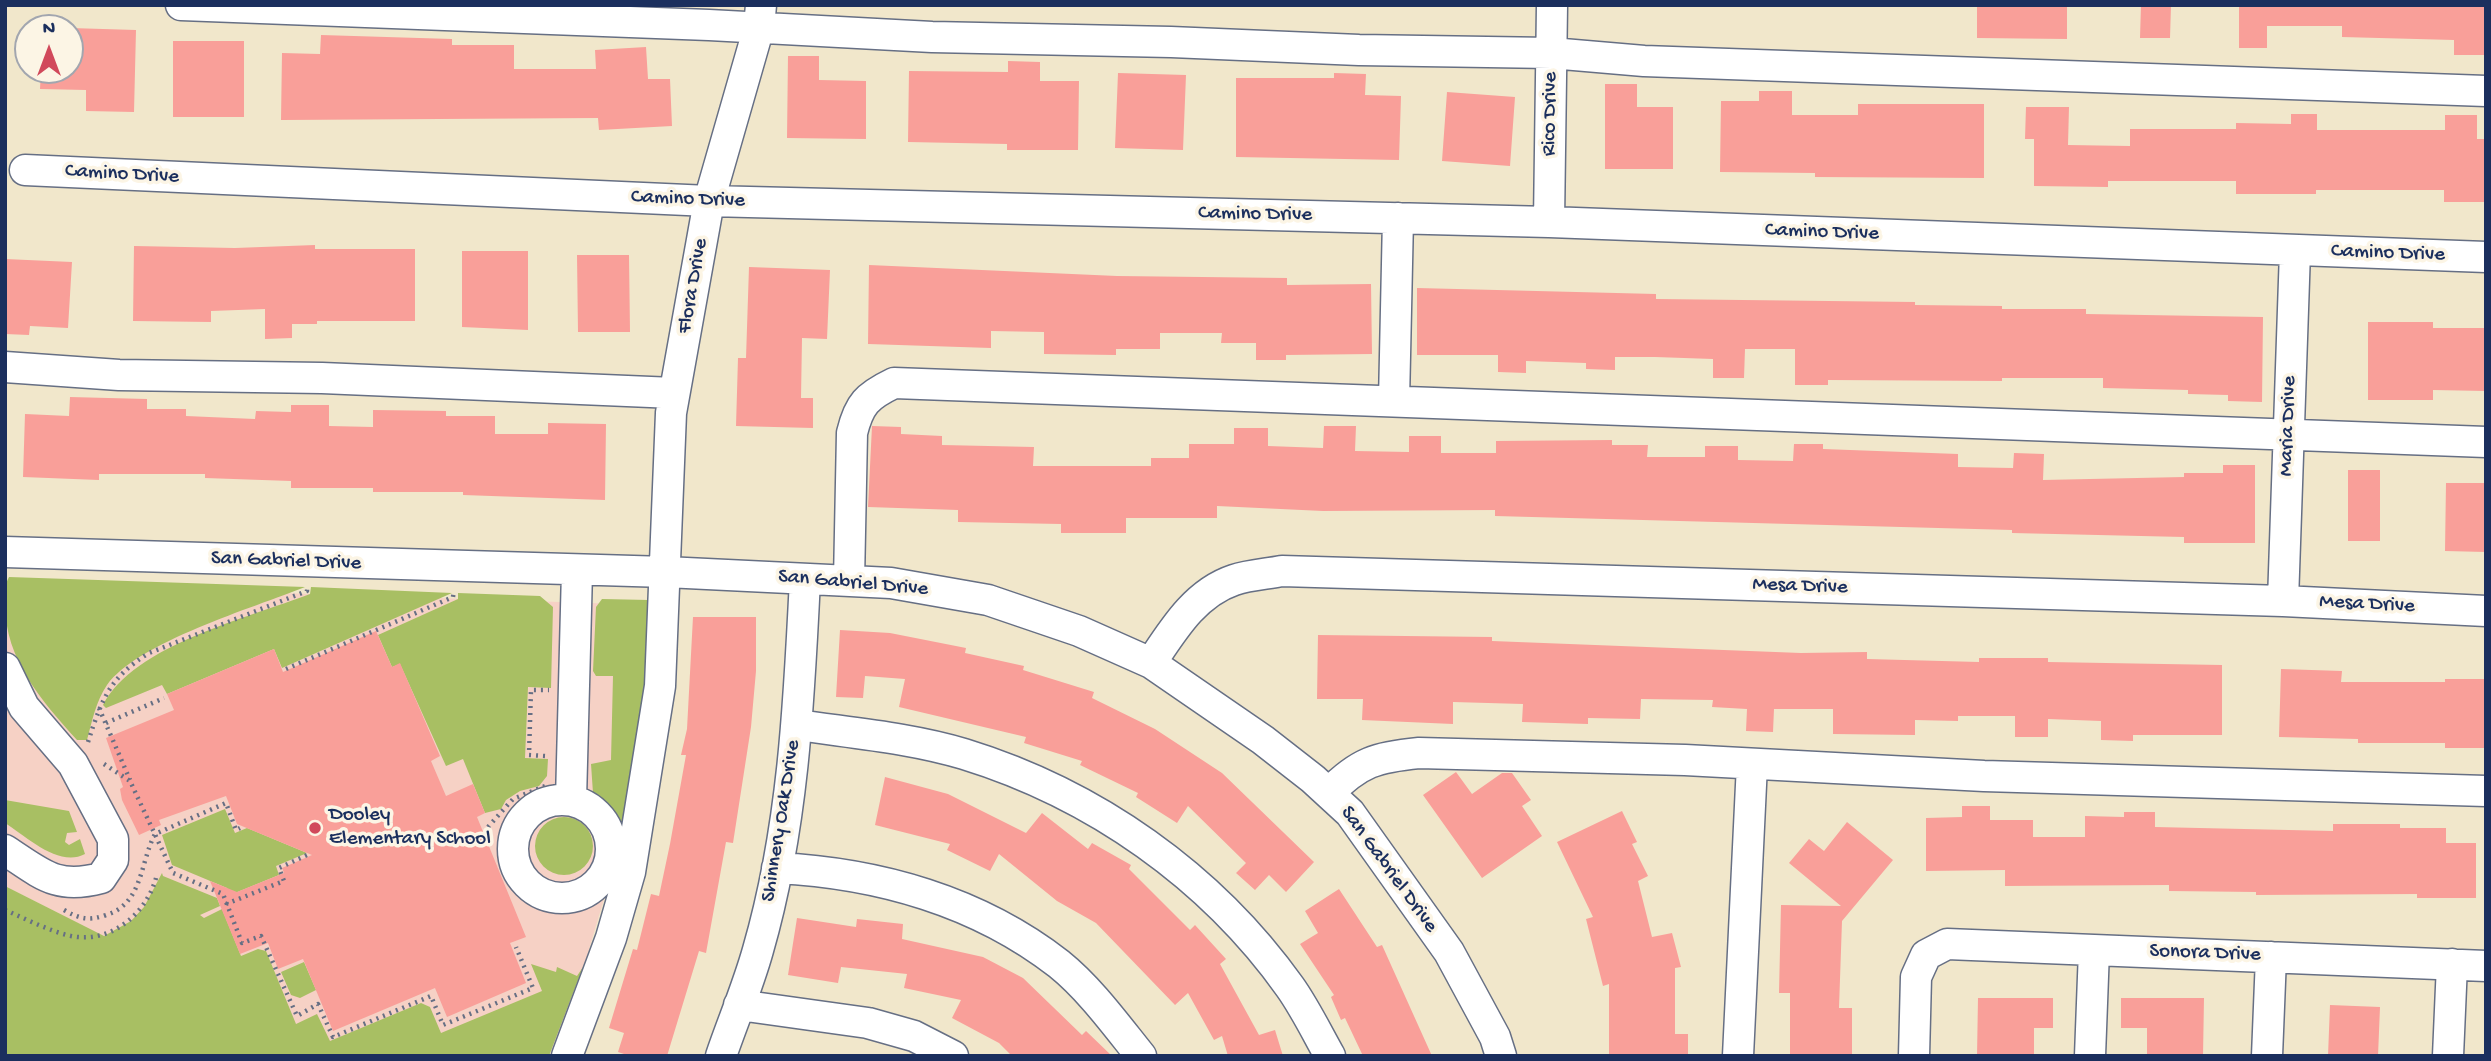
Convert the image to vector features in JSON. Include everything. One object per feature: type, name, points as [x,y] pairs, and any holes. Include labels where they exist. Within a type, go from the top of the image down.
[{"type":"street","points":[[181,5],[760,16],[932,37],[1171,42],[1359,51],[1552,52],[1644,61],[2486,91]]},
{"type":"street","name":"Rico Drive","points":[[1549,222],[1552,5]]},
{"type":"street","name":"Flora Drive","points":[[566,1056],[611,938],[631,872],[660,687],[674,393],[709,201],[760,16]]},
{"type":"street","name":"Camino Drive","points":[[25,170],[709,201],[1549,222],[2486,257]]},
{"type":"street","points":[[1394,401],[1398,218]]},
{"type":"street","name":"Maria Drive","points":[[2283,601],[2295,251]]},
{"type":"street","points":[[5,367],[119,375],[322,378],[674,393]]},
{"type":"street","points":[[849,581],[852,433],[857,411],[873,393],[894,383],[2486,442]]},
{"type":"street","name":"San Gabriel Drive","points":[[5,552],[666,572],[891,583],[988,600],[1079,631],[1151,663],[1263,740],[1329,793],[1350,813],[1449,952],[1495,1037],[1501,1056]]},
{"type":"street","points":[[560,790],[577,571]]},
{"type":"street","name":"Mesa Drive","points":[[1151,663],[1177,625],[1203,597],[1234,580],[1282,572],[2283,601],[2486,611]]},
{"type":"street","name":"Shinnery Oak Drive","points":[[721,1056],[758,951],[777,868],[798,724],[805,579]]},
{"type":"street","points":[[5,668],[24,707],[73,764],[113,839],[113,860],[102,878],[76,885],[51,879],[5,850]]},
{"type":"street","points":[[798,724],[961,753],[1030,776],[1099,811],[1167,858],[1245,932],[1291,988],[1330,1056]]},
{"type":"street","points":[[1329,793],[1348,773],[1380,756],[1419,753],[1752,764],[1984,776],[2486,790]]},
{"type":"street","points":[[1738,1056],[1752,764]]},
{"type":"street","points":[[777,868],[825,870],[886,882],[945,900],[1009,929],[1061,966],[1111,1018],[1141,1056]]},
{"type":"street","name":"Sonora Drive","points":[[1914,1056],[1916,977],[1926,954],[1947,944],[2486,965]]},
{"type":"street","points":[[2090,1056],[2094,950]]},
{"type":"street","points":[[2267,1056],[2271,957]]},
{"type":"street","points":[[2448,1056],[2452,964]]},
{"type":"street","points":[[739,1005],[868,1023],[914,1036],[953,1056]]},
{"type":"path","points":[[86,748],[99,707],[113,682],[127,668],[149,653],[307,591],[308,584]]},
{"type":"path","points":[[286,668],[453,597],[454,589]]},
{"type":"path","points":[[551,756],[529,755],[531,690],[554,690],[554,678]]},
{"type":"path","points":[[106,723],[164,698]]},
{"type":"path","points":[[99,707],[173,873],[223,894],[242,943],[261,936],[297,1016],[318,1004],[333,1037],[431,996],[443,1025],[533,988],[516,947]]},
{"type":"path","points":[[95,758],[130,781]]},
{"type":"path","points":[[488,827],[513,799],[537,791],[560,790]]},
{"type":"path","points":[[155,834],[226,803],[236,830],[240,828]]},
{"type":"path","points":[[226,904],[284,881],[279,868],[307,855]]},
{"type":"path","points":[[5,910],[65,934],[98,936],[112,931],[136,914],[149,897],[156,878]]},
{"type":"shaded area","name":"Dooley Elementary School","points":[[5,584],[652,605],[629,815],[587,956],[549,1056],[313,1043],[5,886]]},
{"type":"green space","points":[[9,577],[305,587],[198,628],[144,654],[122,669],[107,685],[97,704],[87,740],[77,740],[39,695],[11,643],[5,604]]},
{"type":"green space","points":[[311,587],[452,593],[282,668],[274,649],[167,694],[162,685],[106,708],[103,705],[118,684],[166,650],[225,624],[310,594]]},
{"type":"green space","points":[[458,593],[540,596],[553,607],[551,688],[528,687],[525,758],[548,759],[547,776],[539,786],[520,791],[506,800],[501,809],[485,813],[463,759],[446,766],[400,664],[392,667],[378,635],[458,599]]},
{"type":"green space","points":[[602,599],[649,600],[658,606],[622,841],[616,821],[606,804],[593,793],[591,764],[611,760],[613,676],[596,676],[593,671],[596,607]]},
{"type":"green space","points":[[5,800],[69,811],[77,832],[67,833],[65,842],[69,845],[80,839],[85,854],[65,857],[33,843],[5,823]]},
{"type":"green space","points":[[225,809],[235,833],[247,828],[307,853],[276,866],[279,875],[230,895],[227,888],[172,865],[162,835]]},
{"type":"green space","points":[[558,817],[570,817],[585,825],[593,840],[593,852],[585,867],[570,875],[558,875],[543,867],[535,852],[535,840],[543,825]]},
{"type":"green space","points":[[162,873],[163,876],[217,898],[220,906],[200,915],[204,918],[222,909],[241,956],[258,949],[266,951],[296,1024],[317,1014],[330,1041],[421,1003],[430,1007],[441,1033],[542,991],[531,964],[556,972],[557,967],[577,976],[583,967],[549,1056],[5,1056],[5,886],[104,936],[131,921],[144,907]]},
{"type":"green space","points":[[304,962],[316,990],[300,998],[291,995],[281,972]]},
{"type":"building","points":[[1977,5],[2067,5],[2067,39],[1977,38]]},
{"type":"building","points":[[2141,5],[2171,5],[2170,38],[2140,38]]},
{"type":"building","points":[[2239,5],[2486,5],[2486,55],[2454,55],[2454,40],[2342,37],[2342,26],[2267,26],[2267,48],[2239,48]]},
{"type":"building","points":[[84,28],[136,30],[134,112],[86,111],[86,90],[40,89],[40,84],[84,84]]},
{"type":"building","points":[[321,35],[452,39],[452,45],[514,45],[514,69],[596,69],[595,50],[646,47],[648,79],[670,79],[672,126],[599,130],[598,118],[281,120],[282,53],[320,54]]},
{"type":"building","points":[[173,41],[244,41],[244,117],[173,117]]},
{"type":"building","points":[[788,56],[819,56],[819,80],[866,81],[866,139],[787,138]]},
{"type":"building","points":[[1008,61],[1040,62],[1040,81],[1079,81],[1078,150],[1007,150],[1007,144],[908,142],[909,71],[1008,72]]},
{"type":"building","points":[[1118,73],[1186,75],[1183,150],[1115,148]]},
{"type":"building","points":[[1334,73],[1366,74],[1365,95],[1401,96],[1399,160],[1236,157],[1236,78],[1334,78]]},
{"type":"building","points":[[1605,84],[1637,84],[1637,107],[1673,107],[1673,169],[1605,169]]},
{"type":"building","points":[[1759,91],[1792,91],[1792,115],[1858,115],[1858,104],[1984,104],[1984,178],[1815,177],[1815,173],[1720,172],[1721,101],[1759,101]]},
{"type":"building","points":[[1447,92],[1515,97],[1510,166],[1442,161]]},
{"type":"building","points":[[2026,107],[2069,107],[2068,145],[2130,146],[2130,129],[2236,129],[2236,123],[2291,124],[2291,114],[2317,114],[2317,130],[2445,130],[2445,115],[2477,115],[2477,139],[2486,139],[2486,202],[2444,202],[2444,190],[2316,190],[2316,194],[2236,194],[2236,181],[2108,181],[2108,187],[2034,186],[2034,139],[2025,139]]},
{"type":"building","points":[[315,245],[315,249],[415,249],[415,321],[317,321],[317,324],[292,324],[292,338],[265,339],[265,309],[211,311],[211,322],[133,321],[134,246],[235,248]]},
{"type":"building","points":[[462,251],[528,251],[528,330],[462,327]]},
{"type":"building","points":[[577,255],[629,255],[630,332],[578,332]]},
{"type":"building","points":[[5,259],[72,262],[68,328],[30,326],[29,335],[5,334]]},
{"type":"building","points":[[869,265],[1117,276],[1287,278],[1287,285],[1371,284],[1372,354],[1286,355],[1286,360],[1256,360],[1256,343],[1221,343],[1222,333],[1160,333],[1160,349],[1116,349],[1116,355],[1044,354],[1044,332],[991,331],[991,348],[868,344]]},
{"type":"building","points":[[749,267],[830,270],[827,339],[802,338],[801,398],[813,398],[813,428],[736,426],[738,358],[746,358]]},
{"type":"building","points":[[1417,288],[1656,294],[1656,299],[1915,302],[1915,305],[2002,306],[2002,309],[2086,309],[2086,314],[2263,317],[2262,402],[2228,401],[2228,395],[2188,394],[2188,390],[2103,388],[2103,378],[2002,378],[2002,381],[1828,380],[1828,385],[1795,385],[1795,349],[1745,349],[1744,378],[1713,378],[1713,359],[1655,357],[1615,357],[1615,370],[1586,369],[1586,363],[1526,361],[1526,373],[1498,372],[1498,355],[1417,355]]},
{"type":"building","points":[[2368,322],[2433,322],[2433,328],[2486,328],[2486,391],[2433,390],[2433,400],[2368,400]]},
{"type":"building","points":[[70,397],[147,399],[147,409],[186,409],[186,416],[255,419],[256,411],[291,412],[291,405],[329,405],[329,426],[373,427],[373,410],[446,411],[446,416],[495,416],[495,434],[548,434],[548,423],[606,424],[605,500],[463,495],[463,492],[373,492],[373,488],[291,488],[291,481],[205,478],[205,474],[99,474],[99,480],[23,477],[25,414],[69,416]]},
{"type":"building","points":[[872,426],[901,427],[901,434],[942,436],[942,445],[1034,447],[1033,466],[1151,466],[1151,458],[1189,458],[1189,444],[1234,444],[1234,428],[1268,428],[1268,446],[1323,448],[1324,426],[1356,426],[1355,451],[1409,452],[1409,436],[1441,436],[1441,453],[1496,453],[1496,441],[1612,440],[1612,445],[1648,445],[1647,457],[1705,457],[1705,446],[1738,446],[1738,460],[1793,461],[1794,444],[1823,444],[1823,449],[1958,454],[1958,467],[2013,468],[2014,453],[2044,454],[2043,480],[2184,477],[2184,473],[2223,473],[2223,465],[2255,465],[2255,543],[2184,543],[2184,537],[2012,533],[2012,530],[1495,516],[1495,510],[1323,511],[1217,506],[1217,518],[1126,518],[1126,533],[1061,533],[1061,524],[958,522],[958,510],[868,507]]},
{"type":"building","points":[[2348,470],[2380,470],[2380,541],[2348,541]]},
{"type":"building","points":[[2446,483],[2486,483],[2486,552],[2445,551]]},
{"type":"building","points":[[693,617],[756,617],[756,671],[751,727],[733,843],[726,842],[706,953],[699,951],[667,1056],[630,1056],[618,1052],[624,1033],[609,1028],[633,949],[637,950],[651,894],[659,896],[670,844],[686,755],[681,755],[687,729]]},
{"type":"building","points":[[840,630],[890,633],[966,648],[965,653],[1024,666],[1023,670],[1094,692],[1092,698],[1155,729],[1222,773],[1314,862],[1286,892],[1269,875],[1255,890],[1236,873],[1246,863],[1188,806],[1177,823],[1136,797],[1138,793],[1080,765],[1082,761],[1024,743],[1026,737],[899,707],[905,679],[865,676],[863,698],[836,697]]},
{"type":"building","points":[[376,631],[392,667],[400,663],[440,756],[431,761],[446,796],[473,784],[485,813],[477,817],[526,937],[510,943],[526,983],[447,1017],[435,988],[333,1031],[303,959],[278,969],[268,943],[240,954],[210,881],[237,892],[284,873],[282,868],[312,855],[237,824],[226,796],[159,820],[161,825],[139,835],[122,800],[120,789],[123,787],[106,738],[174,710],[167,694],[274,649],[283,672]]},
{"type":"building","points":[[1318,635],[1492,637],[1492,641],[1801,653],[1867,652],[1867,659],[1979,662],[1979,658],[2048,658],[2048,662],[2222,665],[2222,735],[2133,735],[2133,741],[2101,740],[2101,721],[2048,719],[2048,737],[2015,737],[2015,716],[1958,716],[1958,721],[1915,720],[1915,735],[1833,734],[1833,709],[1774,709],[1773,732],[1746,731],[1747,709],[1712,707],[1713,700],[1641,699],[1640,719],[1588,718],[1588,724],[1522,722],[1523,704],[1453,702],[1453,724],[1362,720],[1363,699],[1317,699]]},
{"type":"building","points":[[2281,669],[2342,671],[2341,682],[2445,682],[2445,679],[2486,679],[2486,748],[2445,748],[2445,743],[2358,743],[2358,739],[2279,737]]},
{"type":"building","points":[[1456,772],[1472,794],[1502,773],[1512,773],[1531,800],[1522,806],[1542,836],[1482,878],[1423,795]]},
{"type":"building","points":[[885,777],[948,794],[1026,833],[1042,813],[1088,849],[1092,843],[1131,865],[1129,869],[1190,930],[1195,925],[1226,959],[1220,964],[1259,1035],[1275,1030],[1283,1056],[1228,1056],[1222,1036],[1214,1040],[1188,993],[1175,1005],[1096,923],[1057,901],[999,854],[990,871],[947,850],[950,844],[875,825]]},
{"type":"building","points":[[1962,806],[1990,806],[1990,820],[2033,820],[2033,837],[2085,837],[2085,816],[2124,817],[2124,812],[2155,812],[2155,827],[2333,831],[2333,824],[2400,824],[2400,828],[2446,828],[2446,843],[2476,843],[2476,898],[2417,898],[2417,894],[2256,895],[2256,892],[2169,891],[2169,885],[2005,886],[2005,870],[1926,871],[1926,818],[1962,817]]},
{"type":"building","points":[[1622,811],[1637,842],[1632,844],[1648,876],[1638,881],[1652,937],[1672,933],[1681,967],[1675,968],[1675,1034],[1688,1034],[1688,1056],[1609,1056],[1609,984],[1603,986],[1586,919],[1593,917],[1557,842]]},
{"type":"building","points":[[1847,822],[1893,860],[1842,921],[1839,1008],[1852,1008],[1852,1056],[1790,1056],[1790,993],[1779,993],[1781,905],[1841,906],[1789,863],[1809,839],[1824,851]]},
{"type":"building","points":[[1339,889],[1377,947],[1382,945],[1432,1056],[1363,1056],[1345,1018],[1341,1020],[1331,997],[1334,995],[1300,944],[1318,933],[1305,911]]},
{"type":"building","points":[[797,918],[856,927],[857,919],[903,924],[902,939],[983,957],[1023,978],[1082,1035],[1086,1031],[1112,1056],[1012,1056],[999,1043],[952,1018],[961,1000],[904,988],[907,974],[841,967],[838,983],[788,975]]},
{"type":"building","points":[[1978,998],[2053,998],[2053,1028],[2034,1028],[2034,1056],[1977,1056]]},
{"type":"building","points":[[2121,998],[2204,998],[2203,1056],[2147,1056],[2147,1028],[2121,1028]]},
{"type":"building","points":[[2330,1005],[2380,1007],[2378,1056],[2328,1056]]},
{"type":"place","name":"Dooley Elementary School","points":[[315,828]]}]
